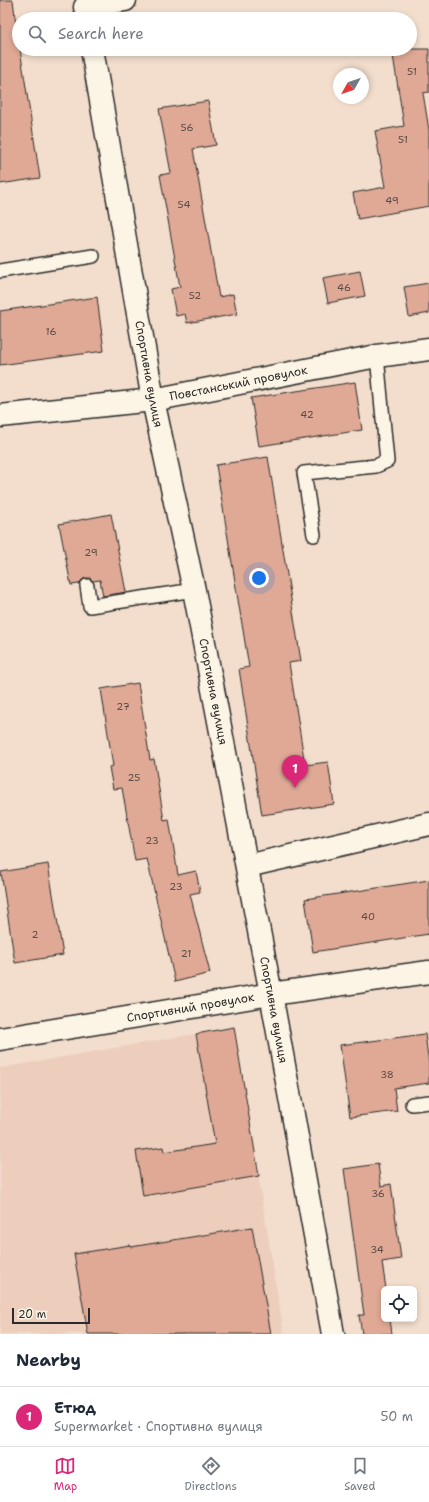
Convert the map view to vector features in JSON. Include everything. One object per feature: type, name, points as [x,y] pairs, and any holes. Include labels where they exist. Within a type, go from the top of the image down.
[{"type":"street","points":[[85,9],[124,0]]},
{"type":"street","name":"Спортивна вулиця","points":[[93,56],[153,400],[194,590],[271,994],[333,1334]]},
{"type":"street","name":"Повстанський провулок","points":[[0,416],[153,400],[376,356],[429,349]]},
{"type":"street","points":[[247,866],[429,824]]},
{"type":"street","name":"Спортивний провулок","points":[[0,1039],[271,994],[429,972]]},
{"type":"lane","points":[[0,270],[93,256]]},
{"type":"lane","points":[[314,535],[304,473],[376,466],[387,461],[376,356]]},
{"type":"lane","points":[[87,586],[90,606],[194,590]]},
{"type":"lane","points":[[412,1104],[429,1102]]},
{"type":"shaded area","points":[[234,1027],[284,1334],[0,1334],[0,1068]]},
{"type":"building","points":[[0,0],[13,0],[14,12],[12,12],[12,56],[21,56],[40,178],[0,184]]},
{"type":"building","points":[[417,49],[429,49],[429,92],[423,93],[429,130],[429,206],[358,219],[353,193],[385,187],[375,131],[404,126],[393,56],[417,56]]},
{"type":"building","points":[[208,101],[216,145],[193,149],[219,297],[233,294],[237,314],[187,323],[185,314],[176,316],[171,289],[180,287],[160,175],[171,173],[159,109]]},
{"type":"building","points":[[360,271],[365,296],[328,303],[323,278]]},
{"type":"building","points":[[429,283],[429,313],[409,317],[404,287]]},
{"type":"building","points":[[97,297],[104,351],[0,365],[0,311]]},
{"type":"building","points":[[355,382],[362,430],[259,446],[251,398]]},
{"type":"building","points":[[268,457],[301,661],[289,663],[305,765],[328,762],[334,804],[262,815],[239,669],[249,667],[216,465]]},
{"type":"building","points":[[111,514],[126,592],[103,596],[100,580],[93,581],[90,578],[85,578],[79,584],[71,585],[59,524]]},
{"type":"building","points":[[138,683],[150,760],[154,759],[164,820],[169,819],[178,875],[196,871],[200,892],[190,894],[210,973],[175,982],[147,859],[135,861],[122,788],[113,789],[109,767],[113,766],[101,689]]},
{"type":"building","points":[[48,864],[63,955],[15,963],[1,872]]},
{"type":"building","points":[[429,880],[429,934],[313,952],[305,899]]},
{"type":"building","points":[[234,1027],[259,1176],[143,1196],[136,1151],[163,1147],[164,1152],[215,1144],[196,1034]]},
{"type":"building","points":[[425,1034],[429,1065],[429,1083],[394,1088],[397,1111],[350,1117],[340,1045]]},
{"type":"building","points":[[378,1164],[381,1186],[391,1184],[401,1259],[382,1262],[386,1286],[381,1286],[381,1322],[390,1322],[392,1334],[362,1334],[359,1315],[364,1315],[344,1169]]},
{"type":"building","points":[[252,1227],[271,1334],[88,1334],[74,1254],[130,1245],[131,1247]]},
{"type":"place","name":"Етюд","points":[[295,788]]}]
